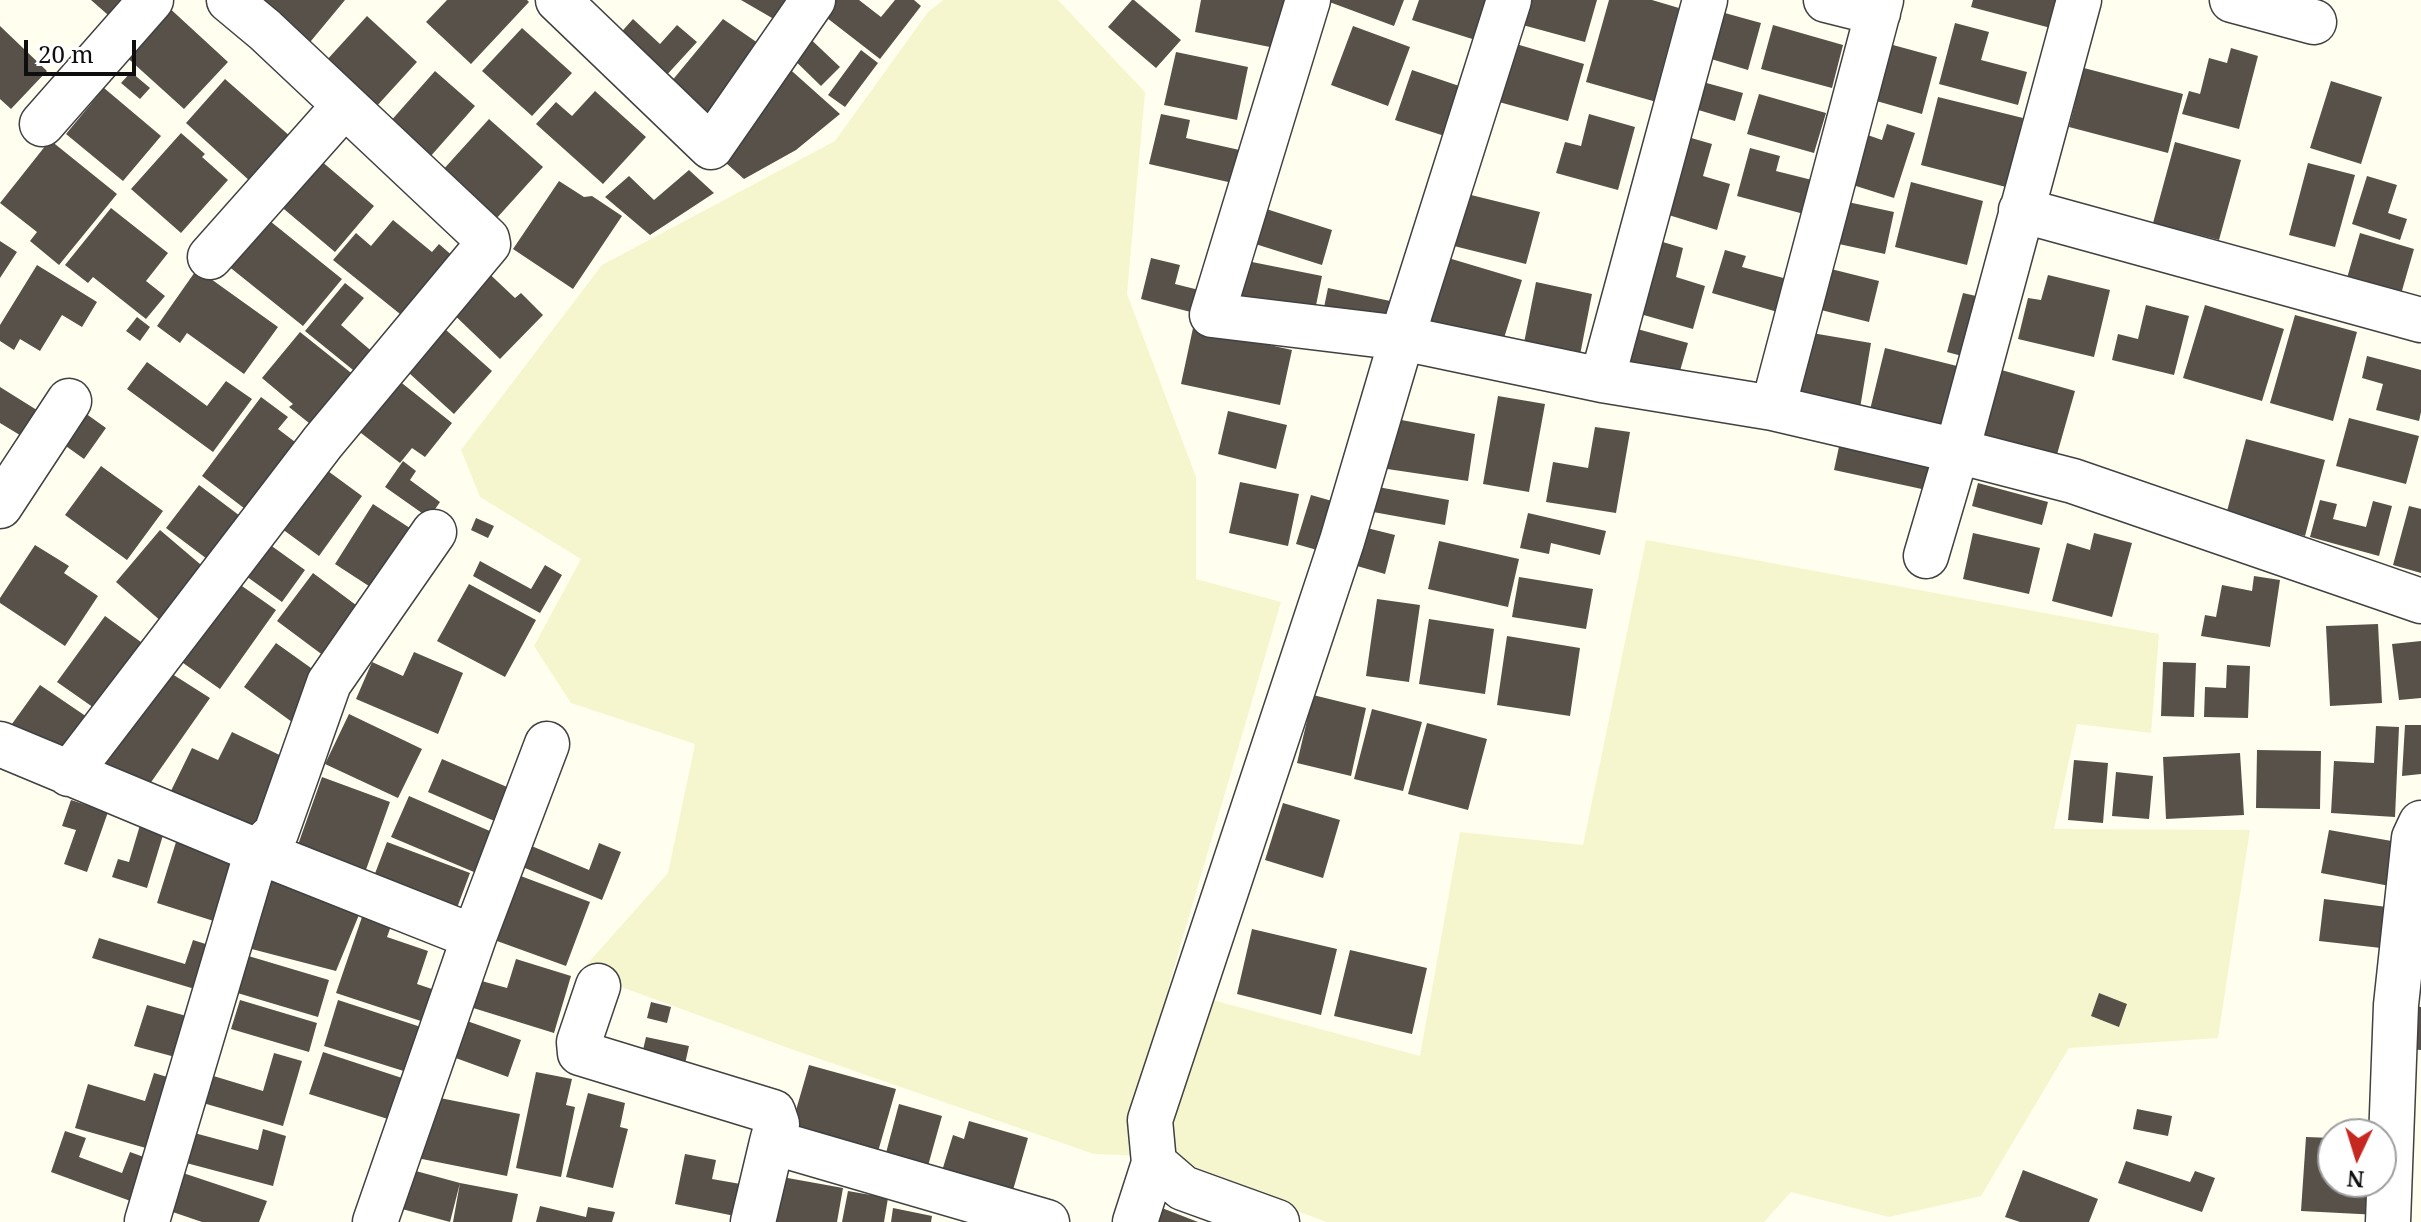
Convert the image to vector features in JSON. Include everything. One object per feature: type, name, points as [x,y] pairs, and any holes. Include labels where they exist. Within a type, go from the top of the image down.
[{"type":"street","points":[[42,124],[151,0]]},
{"type":"street","points":[[69,774],[323,442],[488,244],[487,239],[265,30],[229,0]]},
{"type":"street","points":[[558,0],[711,147],[813,0]]},
{"type":"street","points":[[1308,0],[1212,315],[1402,338],[1602,380],[1773,408],[1957,451],[2073,481],[2421,601]]},
{"type":"street","points":[[1135,1222],[1154,1163],[1150,1120],[1338,556],[1402,338],[1509,0]]},
{"type":"street","points":[[1602,380],[1705,0]]},
{"type":"street","points":[[1773,408],[1880,6],[1826,0]]},
{"type":"street","points":[[1926,556],[2079,0]]},
{"type":"street","points":[[2232,0],[2314,22]]},
{"type":"street","points":[[210,257],[344,106]]},
{"type":"street","points":[[2021,210],[2421,320]]},
{"type":"street","points":[[0,506],[69,401]]},
{"type":"street","points":[[147,1222],[257,851],[276,833],[329,683],[434,532]]},
{"type":"street","points":[[375,1222],[474,937],[547,744]]},
{"type":"street","points":[[2,754],[69,774],[474,937]]},
{"type":"street","points":[[2388,1222],[2396,1005],[2414,838],[2421,823]]},
{"type":"street","points":[[598,986],[579,1042],[580,1053],[773,1112],[777,1124],[753,1222]]},
{"type":"street","points":[[772,1142],[1047,1222]]},
{"type":"street","points":[[1154,1163],[1183,1188],[1277,1222]]},
{"type":"green space","points":[[943,0],[1058,0],[1145,92],[1127,294],[1196,477],[1196,579],[1281,602],[1168,988],[1420,1056],[1460,832],[1583,845],[1646,540],[2159,634],[2151,733],[2077,724],[2054,829],[2250,830],[2218,1038],[2069,1048],[1981,1196],[1889,1217],[1791,1192],[1764,1222],[1327,1222],[1145,1156],[1094,1154],[580,972],[668,873],[695,744],[571,703],[534,646],[581,559],[480,497],[461,450],[602,265],[835,141],[928,12]]},
{"type":"building","points":[[91,0],[135,0],[116,22]]},
{"type":"building","points":[[247,0],[345,0],[306,47]]},
{"type":"building","points":[[447,0],[529,2],[471,64],[426,22]]},
{"type":"building","points":[[741,0],[791,0],[779,22]]},
{"type":"building","points":[[826,0],[859,0],[881,17],[895,0],[914,0],[921,6],[880,59],[818,11]]},
{"type":"building","points":[[1132,0],[1181,40],[1156,68],[1108,27]]},
{"type":"building","points":[[1201,0],[1284,0],[1275,48],[1195,32]]},
{"type":"building","points":[[1324,0],[1404,0],[1394,26]]},
{"type":"building","points":[[1419,0],[1499,0],[1485,43],[1412,20]]},
{"type":"building","points":[[1526,0],[1597,0],[1585,42],[1519,24]]},
{"type":"building","points":[[1609,0],[1652,0],[1679,8],[1661,74],[1668,76],[1660,103],[1586,82]]},
{"type":"building","points":[[1973,0],[2071,0],[2062,31],[1971,7]]},
{"type":"building","points":[[165,4],[228,62],[184,109],[121,52]]},
{"type":"building","points":[[1714,10],[1761,23],[1748,70],[1701,56]]},
{"type":"building","points":[[367,16],[417,62],[365,119],[315,73]]},
{"type":"building","points":[[633,19],[660,44],[677,25],[697,42],[663,79],[616,38]]},
{"type":"building","points":[[723,19],[771,52],[717,131],[666,88]]},
{"type":"building","points":[[1955,23],[1989,32],[1981,60],[2027,72],[2018,105],[1939,84]]},
{"type":"building","points":[[1773,25],[1843,45],[1832,88],[1761,69]]},
{"type":"building","points":[[0,26],[47,71],[11,109],[0,99]]},
{"type":"building","points":[[1353,26],[1410,47],[1388,106],[1331,85]]},
{"type":"building","points":[[522,28],[572,73],[532,116],[482,71]]},
{"type":"building","points":[[802,31],[840,67],[821,86],[784,50]]},
{"type":"building","points":[[1882,42],[1937,57],[1922,114],[1866,98]]},
{"type":"building","points":[[1516,44],[1584,64],[1568,121],[1499,102]]},
{"type":"building","points":[[2231,48],[2258,56],[2239,129],[2182,114],[2189,91],[2200,94],[2209,58],[2227,63]]},
{"type":"building","points":[[861,50],[878,63],[845,107],[828,95]]},
{"type":"building","points":[[1176,52],[1248,67],[1237,120],[1164,105]]},
{"type":"building","points":[[784,64],[840,114],[796,150],[744,179],[717,155]]},
{"type":"building","points":[[2084,68],[2183,94],[2168,153],[2069,127]]},
{"type":"building","points":[[1412,70],[1471,90],[1454,139],[1395,120]]},
{"type":"building","points":[[435,71],[475,106],[422,166],[382,131]]},
{"type":"building","points":[[131,72],[150,88],[140,99],[121,83]]},
{"type":"building","points":[[225,79],[291,137],[251,182],[186,123]]},
{"type":"building","points":[[1692,79],[1743,93],[1735,121],[1685,106]]},
{"type":"building","points":[[2331,81],[2382,97],[2361,164],[2310,148]]},
{"type":"building","points":[[104,88],[161,136],[123,181],[66,134]]},
{"type":"building","points":[[595,91],[646,137],[603,184],[536,124],[556,102],[572,116]]},
{"type":"building","points":[[1759,94],[1826,113],[1814,153],[1747,134]]},
{"type":"building","points":[[1938,97],[2023,118],[2006,187],[1921,165]]},
{"type":"building","points":[[1161,114],[1190,120],[1186,138],[1244,151],[1237,184],[1149,164]]},
{"type":"building","points":[[1589,114],[1635,127],[1618,190],[1556,173],[1565,142],[1581,146]]},
{"type":"building","points":[[489,119],[543,167],[486,230],[432,182]]},
{"type":"building","points":[[1887,124],[1915,133],[1894,198],[1837,180],[1853,130],[1882,140]]},
{"type":"building","points":[[181,133],[228,180],[181,233],[131,189]]},
{"type":"building","points":[[1681,135],[1712,144],[1703,176],[1730,184],[1717,230],[1659,212]]},
{"type":"building","points":[[50,140],[117,194],[59,265],[30,241],[37,232],[0,203]]},
{"type":"building","points":[[2175,142],[2241,160],[2219,240],[2153,223]]},
{"type":"building","points":[[1750,148],[1780,156],[1776,171],[1824,183],[1815,217],[1737,196]]},
{"type":"building","points":[[320,160],[374,206],[335,252],[272,199]]},
{"type":"building","points":[[2308,163],[2355,175],[2335,247],[2289,235]]},
{"type":"building","points":[[689,170],[714,193],[650,235],[605,197],[629,176],[654,200]]},
{"type":"building","points":[[2367,176],[2397,185],[2388,213],[2407,219],[2400,240],[2352,224]]},
{"type":"building","points":[[559,181],[584,197],[592,196],[622,216],[573,289],[513,249]]},
{"type":"building","points":[[1911,182],[1983,201],[1967,265],[1895,247]]},
{"type":"building","points":[[1467,194],[1540,212],[1526,264],[1454,246]]},
{"type":"building","points":[[1834,199],[1894,212],[1885,254],[1825,241]]},
{"type":"building","points":[[1260,207],[1332,230],[1322,265],[1249,242]]},
{"type":"building","points":[[111,208],[168,253],[146,281],[165,296],[146,319],[93,277],[88,283],[65,265]]},
{"type":"building","points":[[260,213],[342,279],[303,326],[222,261]]},
{"type":"building","points":[[393,220],[432,252],[439,244],[455,258],[405,318],[333,260],[356,233],[371,246]]},
{"type":"building","points":[[2360,233],[2414,249],[2399,301],[2345,285]]},
{"type":"building","points":[[1646,237],[1683,248],[1676,277],[1705,286],[1693,329],[1626,310]]},
{"type":"building","points":[[0,241],[17,252],[0,278]]},
{"type":"building","points":[[1725,250],[1746,256],[1742,267],[1791,280],[1781,313],[1712,293]]},
{"type":"building","points":[[1445,257],[1522,280],[1500,351],[1424,328]]},
{"type":"building","points":[[1151,258],[1180,265],[1175,284],[1207,292],[1202,315],[1141,299]]},
{"type":"building","points":[[1237,259],[1322,276],[1313,320],[1228,304]]},
{"type":"building","points":[[479,264],[515,298],[521,293],[543,315],[500,359],[442,303]]},
{"type":"building","points":[[37,265],[97,302],[82,327],[62,315],[40,351],[20,339],[14,350],[0,341],[0,325]]},
{"type":"building","points":[[1819,266],[1879,281],[1869,322],[1809,307]]},
{"type":"building","points":[[197,269],[278,327],[244,374],[187,333],[180,343],[157,326]]},
{"type":"building","points":[[2048,275],[2110,290],[2094,357],[2018,339],[2028,298],[2041,300]]},
{"type":"building","points":[[1536,282],[1592,294],[1578,365],[1522,353]]},
{"type":"building","points":[[345,283],[364,298],[341,325],[375,354],[358,374],[305,331]]},
{"type":"building","points":[[1328,288],[1400,303],[1394,332],[1322,317]]},
{"type":"building","points":[[1963,293],[1989,299],[1973,359],[1947,352]]},
{"type":"building","points":[[2146,305],[2189,316],[2174,375],[2112,360],[2118,334],[2138,339]]},
{"type":"building","points":[[2205,305],[2284,329],[2262,401],[2183,378]]},
{"type":"building","points":[[2295,315],[2357,332],[2333,421],[2270,403]]},
{"type":"building","points":[[137,317],[150,327],[140,341],[126,331]]},
{"type":"building","points":[[436,321],[492,371],[454,414],[398,363]]},
{"type":"building","points":[[1630,327],[1688,343],[1676,385],[1618,369]]},
{"type":"building","points":[[1193,328],[1292,350],[1280,405],[1181,384]]},
{"type":"building","points":[[300,332],[355,376],[314,427],[289,407],[293,404],[262,378]]},
{"type":"building","points":[[1806,332],[1871,343],[1859,414],[1794,403]]},
{"type":"building","points":[[1885,348],[1965,368],[1949,433],[1869,414]]},
{"type":"building","points":[[2367,356],[2421,370],[2419,421],[2376,410],[2383,384],[2362,378]]},
{"type":"building","points":[[147,362],[207,406],[226,381],[252,399],[213,452],[127,389]]},
{"type":"building","points":[[1998,369],[2075,391],[2054,465],[1977,443]]},
{"type":"building","points":[[388,372],[452,423],[425,457],[412,448],[400,463],[348,423]]},
{"type":"building","points":[[0,387],[48,417],[33,443],[0,423]]},
{"type":"building","points":[[1498,396],[1545,404],[1529,492],[1483,484]]},
{"type":"building","points":[[261,397],[288,417],[278,429],[303,448],[253,515],[202,476]]},
{"type":"building","points":[[1228,411],[1287,425],[1276,469],[1218,454]]},
{"type":"building","points":[[85,413],[106,428],[84,459],[63,444]]},
{"type":"building","points":[[1391,418],[1475,434],[1468,481],[1374,467]]},
{"type":"building","points":[[2349,418],[2419,436],[2406,484],[2336,466]]},
{"type":"building","points":[[1595,427],[1630,432],[1616,513],[1546,502],[1553,462],[1588,468]]},
{"type":"building","points":[[2246,439],[2325,460],[2305,536],[2226,515]]},
{"type":"building","points":[[1840,442],[1937,463],[1931,491],[1834,470]]},
{"type":"building","points":[[403,461],[416,471],[410,480],[440,502],[429,518],[385,487]]},
{"type":"building","points":[[317,463],[362,496],[319,556],[274,523]]},
{"type":"building","points":[[101,466],[163,511],[127,560],[65,515]]},
{"type":"building","points":[[1240,482],[1299,494],[1288,546],[1229,533]]},
{"type":"building","points":[[1978,483],[2048,502],[2042,525],[1972,506]]},
{"type":"building","points":[[199,485],[248,522],[215,565],[166,528]]},
{"type":"building","points":[[1367,485],[1449,500],[1445,525],[1362,510]]},
{"type":"building","points":[[1311,495],[1346,505],[1331,554],[1296,544]]},
{"type":"building","points":[[2320,500],[2337,504],[2333,519],[2366,527],[2373,501],[2392,506],[2379,556],[2310,537]]},
{"type":"building","points":[[373,504],[416,532],[378,592],[335,564]]},
{"type":"building","points":[[2409,506],[2421,509],[2421,573],[2393,565]]},
{"type":"building","points":[[1528,513],[1606,531],[1600,555],[1551,543],[1549,554],[1520,548]]},
{"type":"building","points":[[476,518],[494,526],[488,538],[471,530]]},
{"type":"building","points":[[1359,526],[1395,535],[1385,574],[1350,564]]},
{"type":"building","points":[[160,530],[207,570],[162,622],[116,582]]},
{"type":"building","points":[[1973,533],[2040,548],[2029,594],[1963,579]]},
{"type":"building","points":[[2094,533],[2132,543],[2112,617],[2052,601],[2067,543],[2090,550]]},
{"type":"building","points":[[262,539],[305,570],[282,602],[239,571]]},
{"type":"building","points":[[1439,541],[1519,559],[1508,607],[1428,589]]},
{"type":"building","points":[[35,545],[69,566],[64,573],[98,596],[65,646],[0,603],[0,598]]},
{"type":"building","points":[[480,561],[531,589],[545,565],[562,575],[540,613],[473,576]]},
{"type":"building","points":[[313,573],[360,608],[324,656],[277,621]]},
{"type":"building","points":[[2254,576],[2280,580],[2270,647],[2201,636],[2205,615],[2216,617],[2222,585],[2252,591]]},
{"type":"building","points":[[1519,577],[1593,589],[1586,629],[1512,617]]},
{"type":"building","points":[[232,579],[276,610],[220,689],[176,658]]},
{"type":"building","points":[[469,584],[536,620],[505,677],[437,641]]},
{"type":"building","points":[[1377,599],[1420,605],[1409,682],[1366,676]]},
{"type":"building","points":[[105,616],[145,645],[97,710],[57,682]]},
{"type":"building","points":[[1429,619],[1494,629],[1485,694],[1419,684]]},
{"type":"building","points":[[2378,624],[2382,703],[2330,706],[2326,626]]},
{"type":"building","points":[[1507,636],[1580,648],[1570,716],[1497,705]]},
{"type":"building","points":[[2421,641],[2421,698],[2399,700],[2392,644]]},
{"type":"building","points":[[276,643],[325,678],[292,722],[244,687]]},
{"type":"building","points":[[414,652],[463,673],[438,734],[356,699],[372,662],[403,676]]},
{"type":"building","points":[[2163,662],[2196,663],[2194,717],[2161,716]]},
{"type":"building","points":[[158,665],[210,698],[147,788],[86,767]]},
{"type":"building","points":[[2227,665],[2250,666],[2248,718],[2204,717],[2205,687],[2226,688]]},
{"type":"building","points":[[40,685],[93,721],[65,762],[4,735]]},
{"type":"building","points":[[1313,695],[1366,708],[1351,776],[1297,763]]},
{"type":"building","points":[[1372,709],[1422,722],[1403,791],[1354,779]]},
{"type":"building","points":[[349,714],[422,749],[398,798],[325,764]]},
{"type":"building","points":[[1427,723],[1487,739],[1468,810],[1408,794]]},
{"type":"building","points":[[2405,725],[2421,725],[2421,774],[2402,776]]},
{"type":"building","points":[[2376,726],[2399,727],[2395,817],[2331,813],[2334,761],[2374,763]]},
{"type":"building","points":[[232,732],[292,761],[255,838],[168,797],[192,748],[218,760]]},
{"type":"building","points":[[2257,750],[2321,751],[2320,809],[2256,808]]},
{"type":"building","points":[[2240,753],[2244,815],[2166,819],[2163,757]]},
{"type":"building","points":[[442,759],[514,790],[499,823],[428,792]]},
{"type":"building","points":[[2074,760],[2108,763],[2103,823],[2068,820]]},
{"type":"building","points":[[2116,772],[2153,776],[2149,819],[2112,816]]},
{"type":"building","points":[[322,777],[390,802],[362,881],[294,856]]},
{"type":"building","points":[[409,796],[499,835],[481,875],[391,837]]},
{"type":"building","points":[[71,800],[108,812],[87,872],[64,864],[76,830],[62,826]]},
{"type":"building","points":[[1283,803],[1340,820],[1323,878],[1265,860]]},
{"type":"building","points":[[143,815],[167,822],[147,888],[112,877],[118,859],[129,862]]},
{"type":"building","points":[[2329,830],[2403,843],[2395,887],[2321,873]]},
{"type":"building","points":[[176,842],[239,861],[220,923],[157,903]]},
{"type":"building","points":[[387,842],[470,873],[454,916],[371,884]]},
{"type":"building","points":[[522,842],[589,870],[599,843],[621,852],[602,900],[513,863]]},
{"type":"building","points":[[510,872],[590,902],[566,966],[486,937]]},
{"type":"building","points":[[263,873],[363,905],[336,971],[244,947]]},
{"type":"building","points":[[2324,899],[2395,908],[2390,949],[2319,941]]},
{"type":"building","points":[[362,917],[391,926],[387,937],[428,951],[417,984],[438,991],[427,1023],[336,993]]},
{"type":"building","points":[[1252,929],[1337,949],[1321,1015],[1237,994]]},
{"type":"building","points":[[99,938],[185,964],[193,940],[212,946],[198,990],[92,958]]},
{"type":"building","points":[[1350,950],[1427,968],[1412,1034],[1334,1016]]},
{"type":"building","points":[[235,952],[329,980],[318,1017],[224,989]]},
{"type":"building","points":[[516,959],[571,976],[554,1033],[470,1007],[478,980],[507,988]]},
{"type":"building","points":[[2099,993],[2127,1004],[2119,1027],[2091,1016]]},
{"type":"building","points":[[240,1000],[317,1023],[309,1052],[231,1029]]},
{"type":"building","points":[[338,1000],[424,1028],[410,1073],[324,1046]]},
{"type":"building","points":[[651,1002],[671,1007],[667,1023],[647,1018]]},
{"type":"building","points":[[147,1005],[190,1017],[179,1058],[134,1046]]},
{"type":"building","points":[[2409,1006],[2421,1007],[2421,1050],[2407,1049]]},
{"type":"building","points":[[467,1021],[521,1040],[508,1077],[453,1057]]},
{"type":"building","points":[[646,1037],[689,1046],[683,1073],[640,1063]]},
{"type":"building","points":[[323,1052],[405,1079],[391,1120],[309,1094]]},
{"type":"building","points":[[274,1053],[302,1061],[283,1126],[189,1099],[197,1071],[263,1091]]},
{"type":"building","points":[[809,1065],[896,1089],[875,1162],[788,1138]]},
{"type":"building","points":[[536,1072],[572,1079],[566,1105],[575,1107],[561,1177],[516,1168]]},
{"type":"building","points":[[154,1073],[174,1079],[153,1150],[75,1128],[88,1084],[145,1101]]},
{"type":"building","points":[[588,1093],[625,1103],[620,1127],[628,1129],[613,1188],[566,1177]]},
{"type":"building","points":[[430,1096],[520,1114],[507,1176],[402,1155]]},
{"type":"building","points":[[899,1104],[942,1116],[924,1180],[882,1168]]},
{"type":"building","points":[[2137,1109],[2172,1116],[2168,1136],[2133,1129]]},
{"type":"building","points":[[969,1121],[1028,1138],[1009,1204],[938,1184],[953,1135],[964,1139]]},
{"type":"building","points":[[263,1129],[286,1136],[273,1186],[175,1160],[183,1130],[258,1150]]},
{"type":"building","points":[[65,1131],[86,1138],[79,1157],[122,1173],[130,1152],[152,1160],[136,1203],[51,1172]]},
{"type":"building","points":[[2306,1137],[2317,1137],[2317,1198],[2380,1198],[2379,1215],[2301,1211]]},
{"type":"building","points":[[685,1154],[716,1160],[712,1179],[752,1186],[745,1218],[675,1204]]},
{"type":"building","points":[[2126,1161],[2190,1182],[2195,1171],[2215,1178],[2202,1212],[2118,1183]]},
{"type":"building","points":[[401,1167],[460,1183],[450,1222],[391,1206]]},
{"type":"building","points":[[174,1170],[267,1201],[259,1222],[202,1222],[161,1208]]},
{"type":"building","points":[[2023,1170],[2098,1199],[2089,1222],[2020,1222],[2005,1217]]},
{"type":"building","points":[[771,1175],[843,1188],[837,1222],[763,1222]]},
{"type":"building","points":[[460,1183],[518,1194],[512,1222],[453,1222]]},
{"type":"building","points":[[848,1191],[888,1198],[884,1222],[842,1222]]},
{"type":"building","points":[[540,1206],[586,1217],[588,1207],[615,1212],[612,1222],[536,1222]]},
{"type":"building","points":[[893,1208],[932,1216],[931,1222],[891,1222]]},
{"type":"building","points":[[1162,1208],[1198,1222],[1157,1222]]}]
